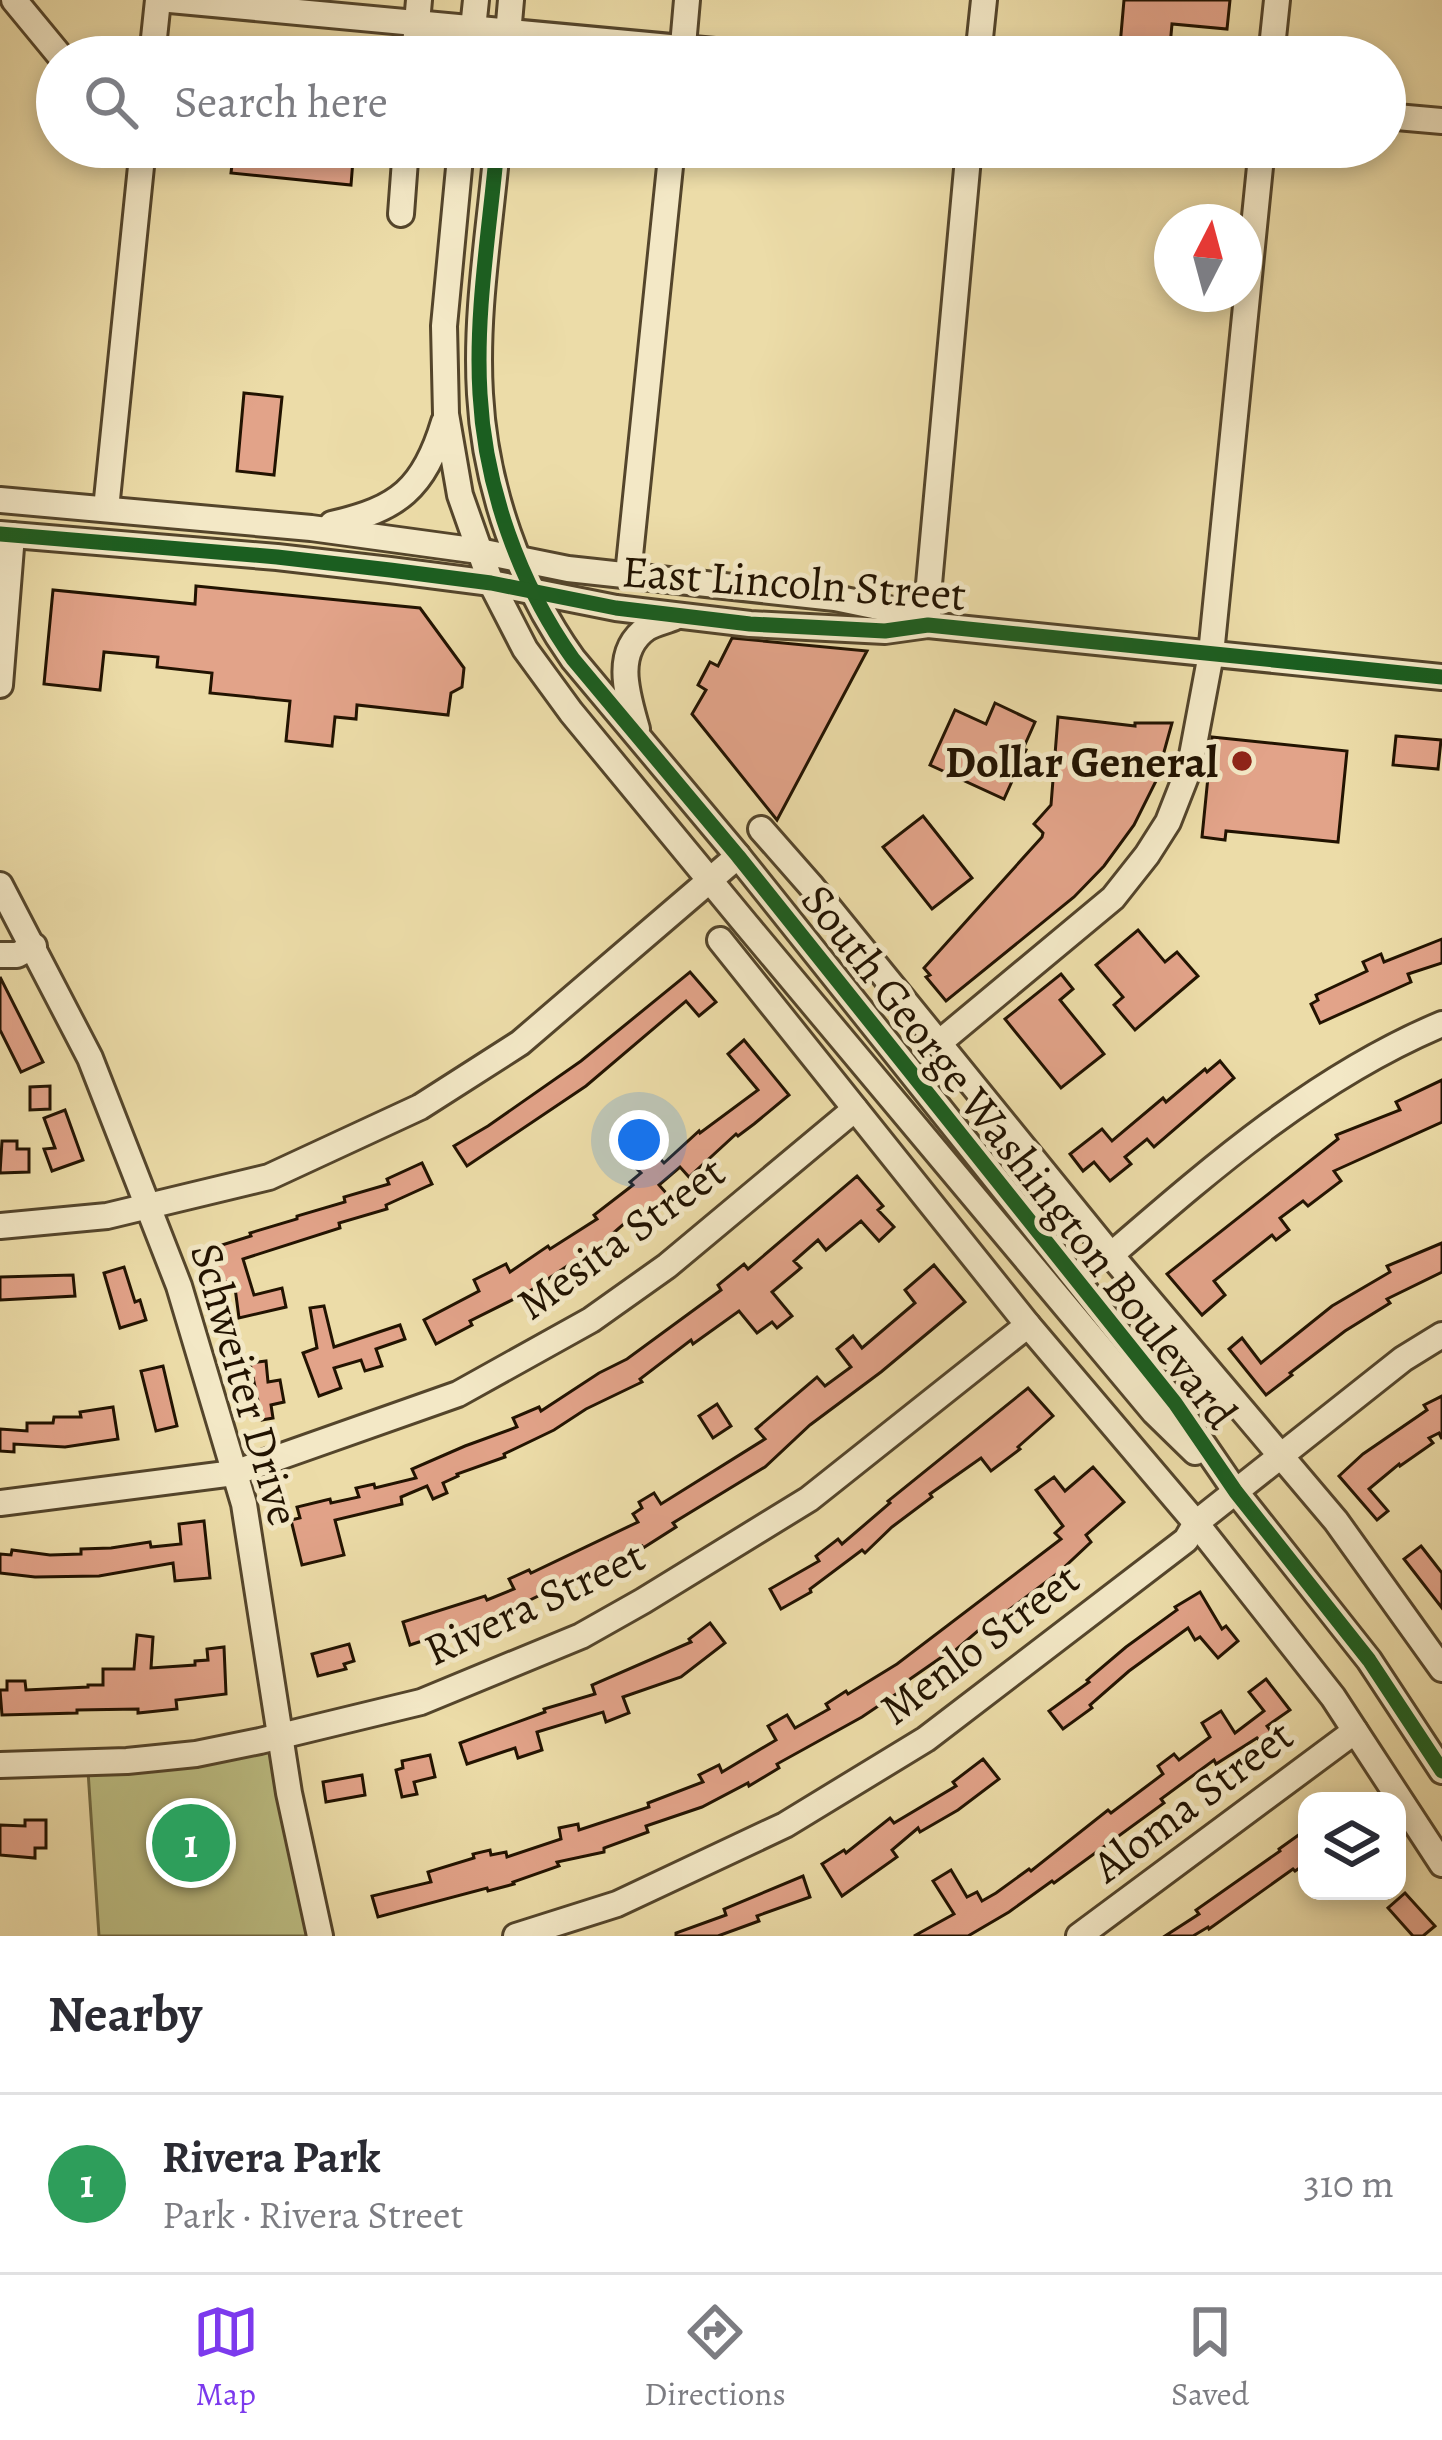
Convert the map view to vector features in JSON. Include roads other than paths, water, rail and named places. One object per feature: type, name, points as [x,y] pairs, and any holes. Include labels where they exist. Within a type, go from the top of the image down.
[{"type":"street","points":[[14,0],[44,36]]},
{"type":"street","points":[[154,36],[158,0]]},
{"type":"street","points":[[170,0],[418,12],[488,36]]},
{"type":"street","points":[[472,36],[476,0]]},
{"type":"street","points":[[508,36],[512,0]]},
{"type":"street","points":[[684,36],[688,0]]},
{"type":"street","points":[[980,36],[984,0]]},
{"type":"street","points":[[1273,36],[1277,0]]},
{"type":"street","points":[[1406,118],[1442,122]]},
{"type":"street","points":[[106,509],[138,168]]},
{"type":"street","points":[[401,214],[404,168]]},
{"type":"street","points":[[311,528],[376,513],[398,500],[434,457],[446,414],[444,326],[459,168]]},
{"type":"street","name":"South George Washington Boulevard","points":[[495,168],[480,394],[492,479],[532,592],[554,631],[1175,1402],[1236,1492],[1369,1660],[1442,1771]]},
{"type":"street","points":[[628,575],[670,168]]},
{"type":"street","points":[[928,625],[967,168]]},
{"type":"street","points":[[940,1042],[1113,898],[1168,821],[1190,766],[1211,654],[1260,168]]},
{"type":"street","name":"South George Washington Boulevard","points":[[446,414],[460,495],[491,584],[548,681],[1154,1412],[1236,1492]]},
{"type":"street","name":"East Lincoln Street","points":[[0,500],[311,528],[479,551],[568,569],[835,598],[893,610],[928,625]]},
{"type":"street","points":[[1,673],[6,534]]},
{"type":"street","name":"East Lincoln Street","points":[[6,534],[277,557],[750,624],[858,631],[928,625],[1442,677]]},
{"type":"street","points":[[639,737],[625,685],[626,660],[647,628],[680,616]]},
{"type":"street","points":[[760,829],[1336,1521],[1442,1669]]},
{"type":"street","points":[[0,1226],[107,1216],[269,1177],[420,1107],[520,1043],[738,856]]},
{"type":"street","name":"Schweiter Drive","points":[[0,885],[90,1058],[179,1286],[244,1504],[280,1736],[320,1936]]},
{"type":"street","points":[[720,940],[1333,1697],[1442,1864]]},
{"type":"street","points":[[0,955],[16,955],[34,946]]},
{"type":"street","points":[[1111,1255],[1253,1135],[1341,1074],[1442,1024]]},
{"type":"street","name":"Mesita Street","points":[[0,1503],[235,1473],[458,1394],[591,1320],[667,1266],[855,1109]]},
{"type":"street","name":"Rivera Street","points":[[0,1765],[196,1754],[280,1736],[421,1702],[581,1636],[809,1499],[1028,1325]]},
{"type":"street","name":"Menlo Street","points":[[516,1936],[616,1904],[785,1825],[926,1738],[1186,1540],[1196,1523],[1403,1359],[1442,1335]]},
{"type":"street","name":"Aloma Street","points":[[1078,1936],[1355,1731]]},
{"type":"place","name":"Dollar General","points":[[1242,761]]},
{"type":"place","name":"Rivera Park","points":[[191,1843]]}]
